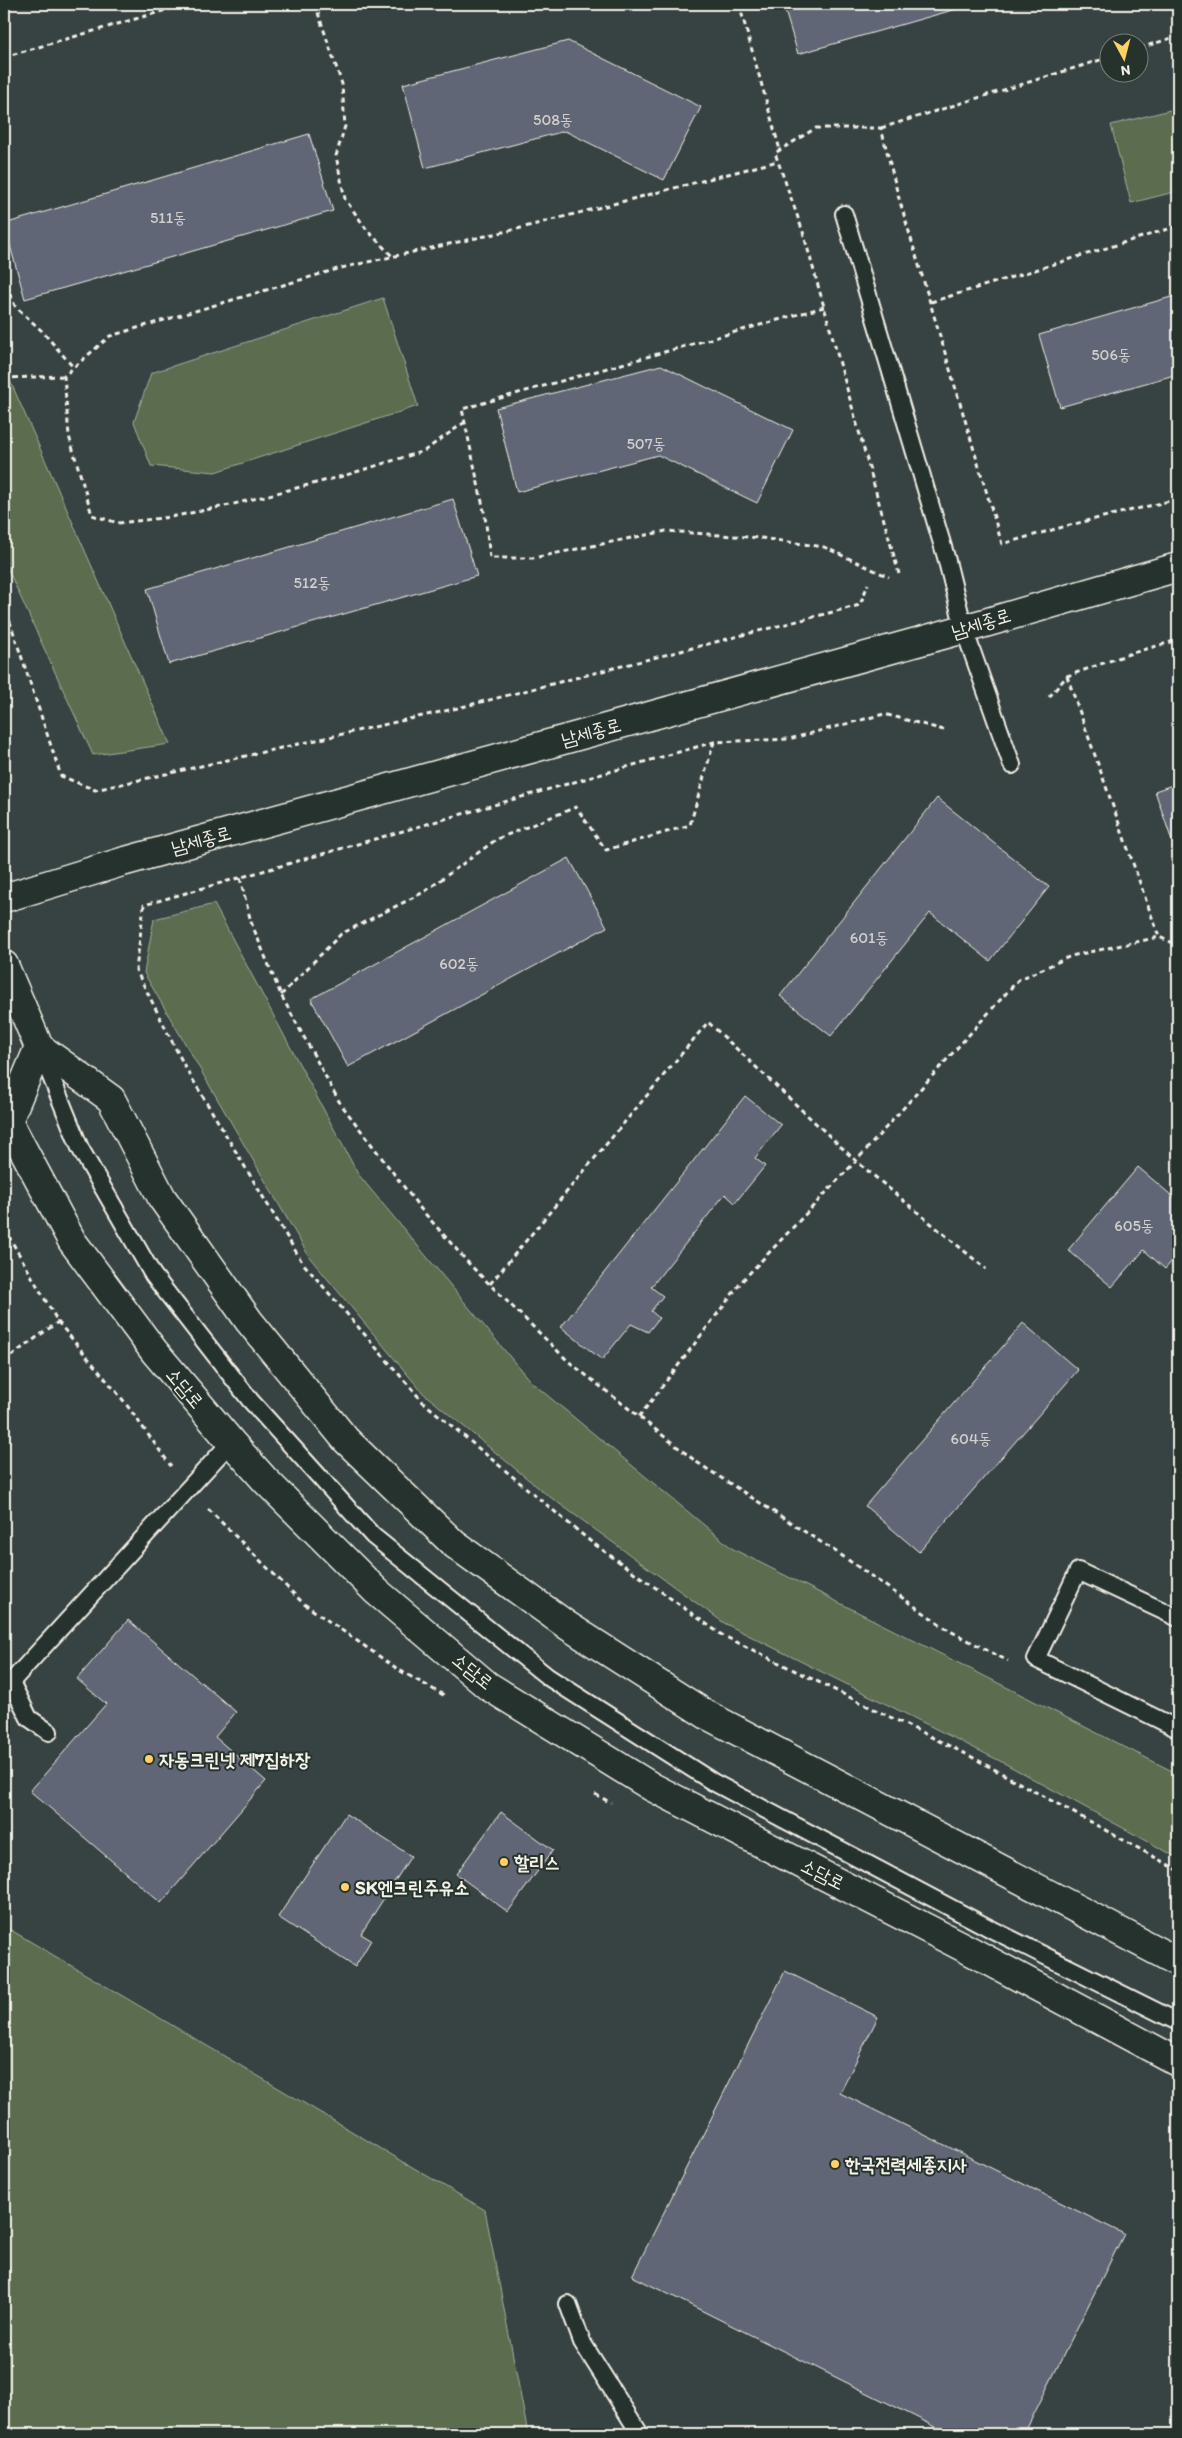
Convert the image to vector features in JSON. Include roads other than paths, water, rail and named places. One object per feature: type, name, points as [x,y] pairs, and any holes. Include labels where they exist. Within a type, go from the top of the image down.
[{"type":"street","name":"남세종로","points":[[4,898],[122,862],[964,629],[1178,567]]},
{"type":"street","points":[[4,965],[39,1046],[111,1099],[162,1198],[249,1321],[346,1440],[454,1544],[568,1626],[707,1715],[1178,1962]]},
{"type":"street","name":"소담로","points":[[39,1046],[8,1122],[72,1241],[154,1351],[231,1442],[265,1480],[376,1591],[488,1686],[652,1787],[965,1948],[1178,2062]]},
{"type":"lane","points":[[844,214],[946,558],[964,629],[1012,765]]},
{"type":"lane","points":[[39,1046],[80,1148],[153,1275],[250,1400],[373,1536],[548,1677],[713,1782],[992,1929],[1178,2022]]},
{"type":"lane","points":[[49,1732],[30,1718],[11,1682],[231,1442]]},
{"type":"lane","points":[[1178,1618],[1078,1571],[1036,1659],[1178,1729]]},
{"type":"lane","points":[[568,2304],[582,2342],[640,2434]]},
{"type":"place","name":"자동크린넷 제7집하장","points":[[149,1759]]},
{"type":"place","name":"할리스","points":[[504,1862]]},
{"type":"place","name":"SK엔크린주유소","points":[[345,1887]]},
{"type":"place","name":"한국전력세종지사","points":[[835,2164]]}]
